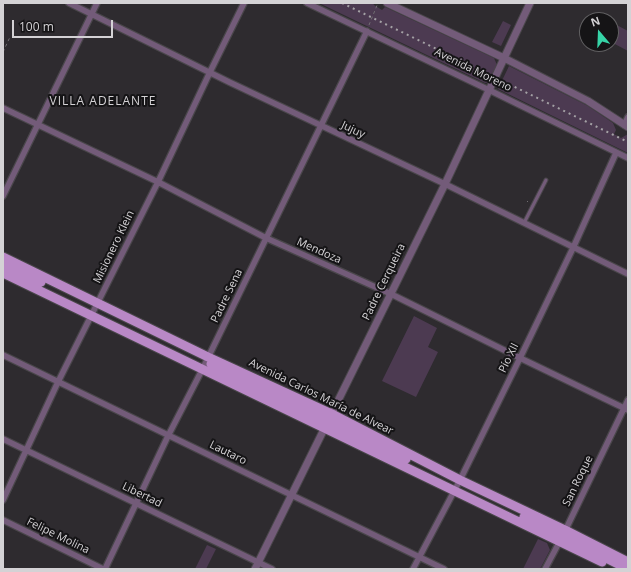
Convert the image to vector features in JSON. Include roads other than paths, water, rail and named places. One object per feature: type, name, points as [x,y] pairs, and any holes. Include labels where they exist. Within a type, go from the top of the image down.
[{"type":"main road","name":"Avenida Carlos María de Alvear","points":[[3,257],[95,309]]},
{"type":"main road","name":"Avenida Carlos María de Alvear","points":[[3,264],[628,567]]},
{"type":"main road","name":"Avenida Carlos María de Alvear","points":[[3,273],[95,309]]},
{"type":"main road","name":"Avenida Carlos María de Alvear","points":[[457,485],[562,536],[616,569]]},
{"type":"street","name":"Jujuy","points":[[69,3],[628,274]]},
{"type":"street","points":[[3,196],[97,3]]},
{"type":"street","name":"Misionero Klein","points":[[3,500],[58,382],[158,182],[244,3]]},
{"type":"street","name":"Avenida Moreno","points":[[307,3],[628,158]]},
{"type":"street","points":[[388,3],[504,58],[588,101],[626,126],[628,117]]},
{"type":"street","name":"Padre Cerqueira","points":[[257,566],[445,184],[530,3]]},
{"type":"street","name":"Padre Sena","points":[[104,569],[367,31]]},
{"type":"street","name":"Mendoza","points":[[3,108],[158,182],[266,238],[391,294],[626,409]]},
{"type":"street","name":"Pío XII","points":[[413,569],[457,485],[520,358],[573,248],[616,152]]},
{"type":"street","name":"Lautaro","points":[[3,355],[444,569]]},
{"type":"street","name":"San Roque","points":[[545,569],[626,409],[628,400]]},
{"type":"street","name":"Libertad","points":[[3,439],[136,504],[257,566],[272,569]]},
{"type":"street","name":"Felipe Molina","points":[[3,520],[104,569]]},
{"type":"lane","points":[[524,223],[546,180]]},
{"type":"railway","points":[[342,3],[628,142]]},
{"type":"district","name":"VILLA ADELANTE","points":[[103,102]]}]
